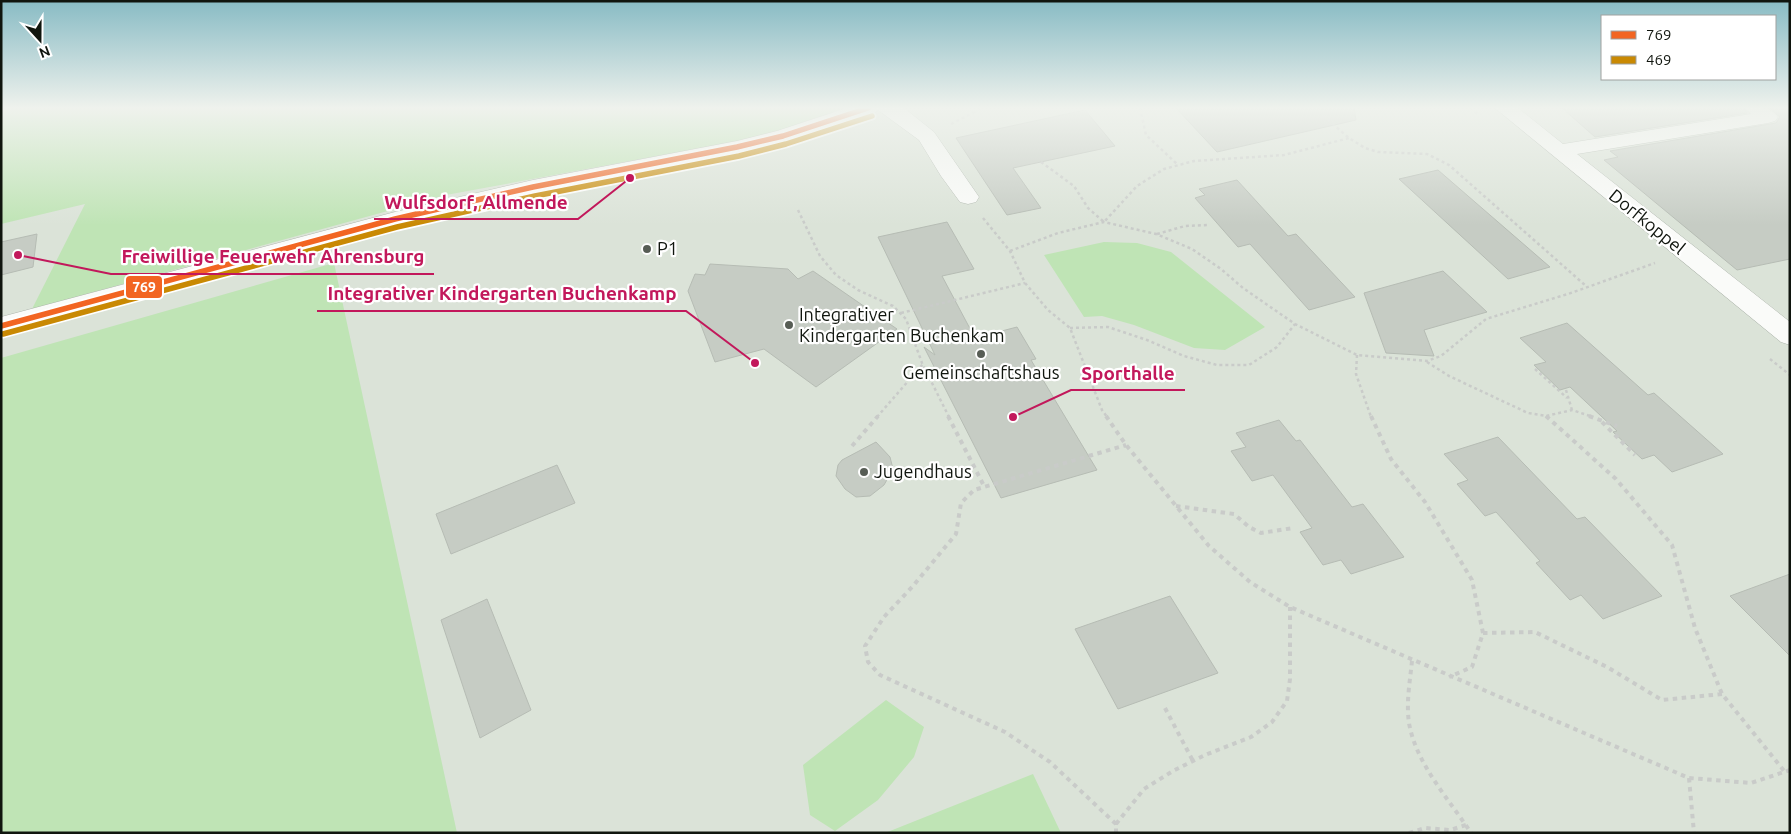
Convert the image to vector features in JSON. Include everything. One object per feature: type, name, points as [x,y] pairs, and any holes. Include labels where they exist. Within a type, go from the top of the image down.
[{"type":"street","points":[[1,326],[395,219],[534,187],[736,147]]},
{"type":"street","points":[[934,147],[968,197]]},
{"type":"street","name":"Dorfkoppel","points":[[1553,147],[1790,336]]},
{"type":"street","points":[[1558,151],[1583,147]]},
{"type":"path","points":[[1159,147],[1177,164]]},
{"type":"path","points":[[1104,222],[1130,190],[1151,175],[1177,164],[1277,156],[1317,147]]},
{"type":"path","points":[[1362,147],[1372,150],[1427,154],[1450,165],[1586,286]]},
{"type":"path","points":[[1041,162],[1074,186],[1088,208],[1104,222]]},
{"type":"path","points":[[968,197],[1010,251],[1025,283],[1048,310],[1070,328],[1102,410],[1126,445],[1209,546],[1250,582],[1290,607],[1449,677],[1689,778],[1751,783],[1790,770]]},
{"type":"path","points":[[798,210],[813,245],[828,269],[856,289],[875,296],[901,313],[908,324],[923,364],[984,486]]},
{"type":"path","points":[[1010,251],[1058,233],[1104,222],[1156,234],[1192,250],[1295,324],[1358,355],[1427,361],[1441,356],[1486,320],[1505,312],[1568,294],[1684,252]]},
{"type":"path","points":[[1156,234],[1185,226],[1207,225]]},
{"type":"path","points":[[901,313],[1025,283]]},
{"type":"path","points":[[1070,328],[1108,327],[1147,340],[1184,356],[1217,365],[1249,365],[1277,347],[1295,324]]},
{"type":"path","points":[[1358,355],[1356,374],[1372,420],[1391,459],[1425,502],[1472,580],[1483,633],[1472,666],[1449,677]]},
{"type":"path","points":[[1427,361],[1449,376],[1528,413],[1546,416],[1572,410],[1617,426]]},
{"type":"path","points":[[852,446],[923,364]]},
{"type":"path","points":[[1535,369],[1567,398]]},
{"type":"path","points":[[1566,390],[1572,410]]},
{"type":"path","points":[[1546,416],[1616,479],[1672,545],[1695,628],[1722,694],[1785,772]]},
{"type":"path","points":[[1600,420],[1635,455]]},
{"type":"path","points":[[1116,824],[1050,762],[1005,732],[880,675],[868,662],[865,646],[884,617],[913,586],[956,534],[961,503],[974,490],[1126,445]]},
{"type":"path","points":[[1176,506],[1234,514],[1249,527],[1261,533],[1293,528]]},
{"type":"path","points":[[1116,833],[1116,824],[1144,789],[1193,761],[1252,737],[1272,722],[1286,701],[1290,679],[1290,607]]},
{"type":"path","points":[[1483,633],[1536,632],[1608,667],[1662,700],[1722,694]]},
{"type":"path","points":[[1412,661],[1408,697],[1411,729],[1429,771],[1471,833]]},
{"type":"path","points":[[1164,708],[1193,761]]},
{"type":"path","points":[[1689,778],[1694,833]]},
{"type":"path","points":[[1409,833],[1425,828],[1450,830],[1466,825]]},
{"type":"green space","points":[[1,147],[706,147],[446,195],[32,309],[85,204],[1,224]]},
{"type":"green space","points":[[1104,242],[1137,243],[1171,252],[1265,327],[1225,350],[1194,348],[1134,325],[1102,316],[1084,317],[1044,255]]},
{"type":"green space","points":[[334,263],[457,833],[1,833],[1,358]]},
{"type":"green space","points":[[886,700],[924,727],[914,757],[878,800],[835,831],[810,815],[803,765]]},
{"type":"green space","points":[[1033,774],[1061,833],[885,833]]},
{"type":"building","points":[[962,147],[1111,147],[1013,168],[1041,208],[1007,215]]},
{"type":"building","points":[[1212,147],[1239,147],[1217,152]]},
{"type":"building","points":[[1634,147],[1790,147],[1790,259],[1737,270],[1604,160],[1618,157],[1610,151]]},
{"type":"building","points":[[1438,170],[1550,267],[1508,279],[1399,179]]},
{"type":"building","points":[[1237,180],[1288,236],[1296,234],[1355,297],[1309,310],[1250,244],[1238,247],[1195,198],[1205,195],[1199,189]]},
{"type":"building","points":[[947,222],[974,269],[942,276],[975,338],[1017,327],[1036,359],[1031,360],[1097,470],[1001,498],[924,347],[935,355],[878,237]]},
{"type":"building","points":[[37,234],[33,267],[1,275],[1,242]]},
{"type":"building","name":"Integrativer Kindergarten Buchenkam","points":[[710,264],[788,269],[798,279],[813,271],[897,329],[816,387],[764,349],[715,362],[688,291],[695,274],[705,275]]},
{"type":"building","points":[[1443,271],[1487,312],[1424,330],[1434,356],[1386,353],[1364,293]]},
{"type":"building","points":[[1567,323],[1648,395],[1654,393],[1723,454],[1672,472],[1654,455],[1642,459],[1613,432],[1617,431],[1570,387],[1560,390],[1534,365],[1546,362],[1520,338]]},
{"type":"building","points":[[1279,420],[1296,441],[1300,440],[1352,507],[1363,504],[1404,557],[1351,574],[1341,560],[1323,565],[1300,532],[1312,528],[1273,475],[1252,481],[1231,451],[1246,447],[1236,433]]},
{"type":"building","points":[[1498,437],[1577,519],[1585,517],[1662,596],[1603,619],[1581,595],[1570,600],[1536,563],[1540,561],[1496,512],[1485,516],[1457,484],[1468,480],[1444,454]]},
{"type":"building","name":"Jugendhaus","points":[[876,442],[890,457],[893,469],[884,485],[870,496],[856,497],[845,489],[836,476],[838,465],[842,460]]},
{"type":"building","points":[[557,465],[575,503],[451,554],[436,514]]},
{"type":"building","points":[[1790,574],[1790,656],[1730,596]]},
{"type":"building","points":[[1170,596],[1218,673],[1118,709],[1075,629]]},
{"type":"building","points":[[487,599],[531,710],[480,738],[441,620]]},
{"type":"transit line","name":"769","points":[[1,326],[395,219],[533,187],[737,147]]},
{"type":"transit line","name":"469","points":[[3,334],[397,227],[535,196],[739,156],[775,147]]},
{"type":"place","name":"Wulfsdorf, Allmende","points":[[630,178]]},
{"type":"place","name":"P1","points":[[647,249]]},
{"type":"place","name":"Freiwillige Feuerwehr Ahrensburg","points":[[18,255]]},
{"type":"place","name":"Integrativer Kindergarten Buchenkam","points":[[789,325]]},
{"type":"place","name":"Gemeinschaftshaus","points":[[981,354]]},
{"type":"place","name":"Integrativer Kindergarten Buchenkamp","points":[[755,363]]},
{"type":"place","name":"Sporthalle","points":[[1013,417]]},
{"type":"place","name":"Jugendhaus","points":[[864,472]]}]
